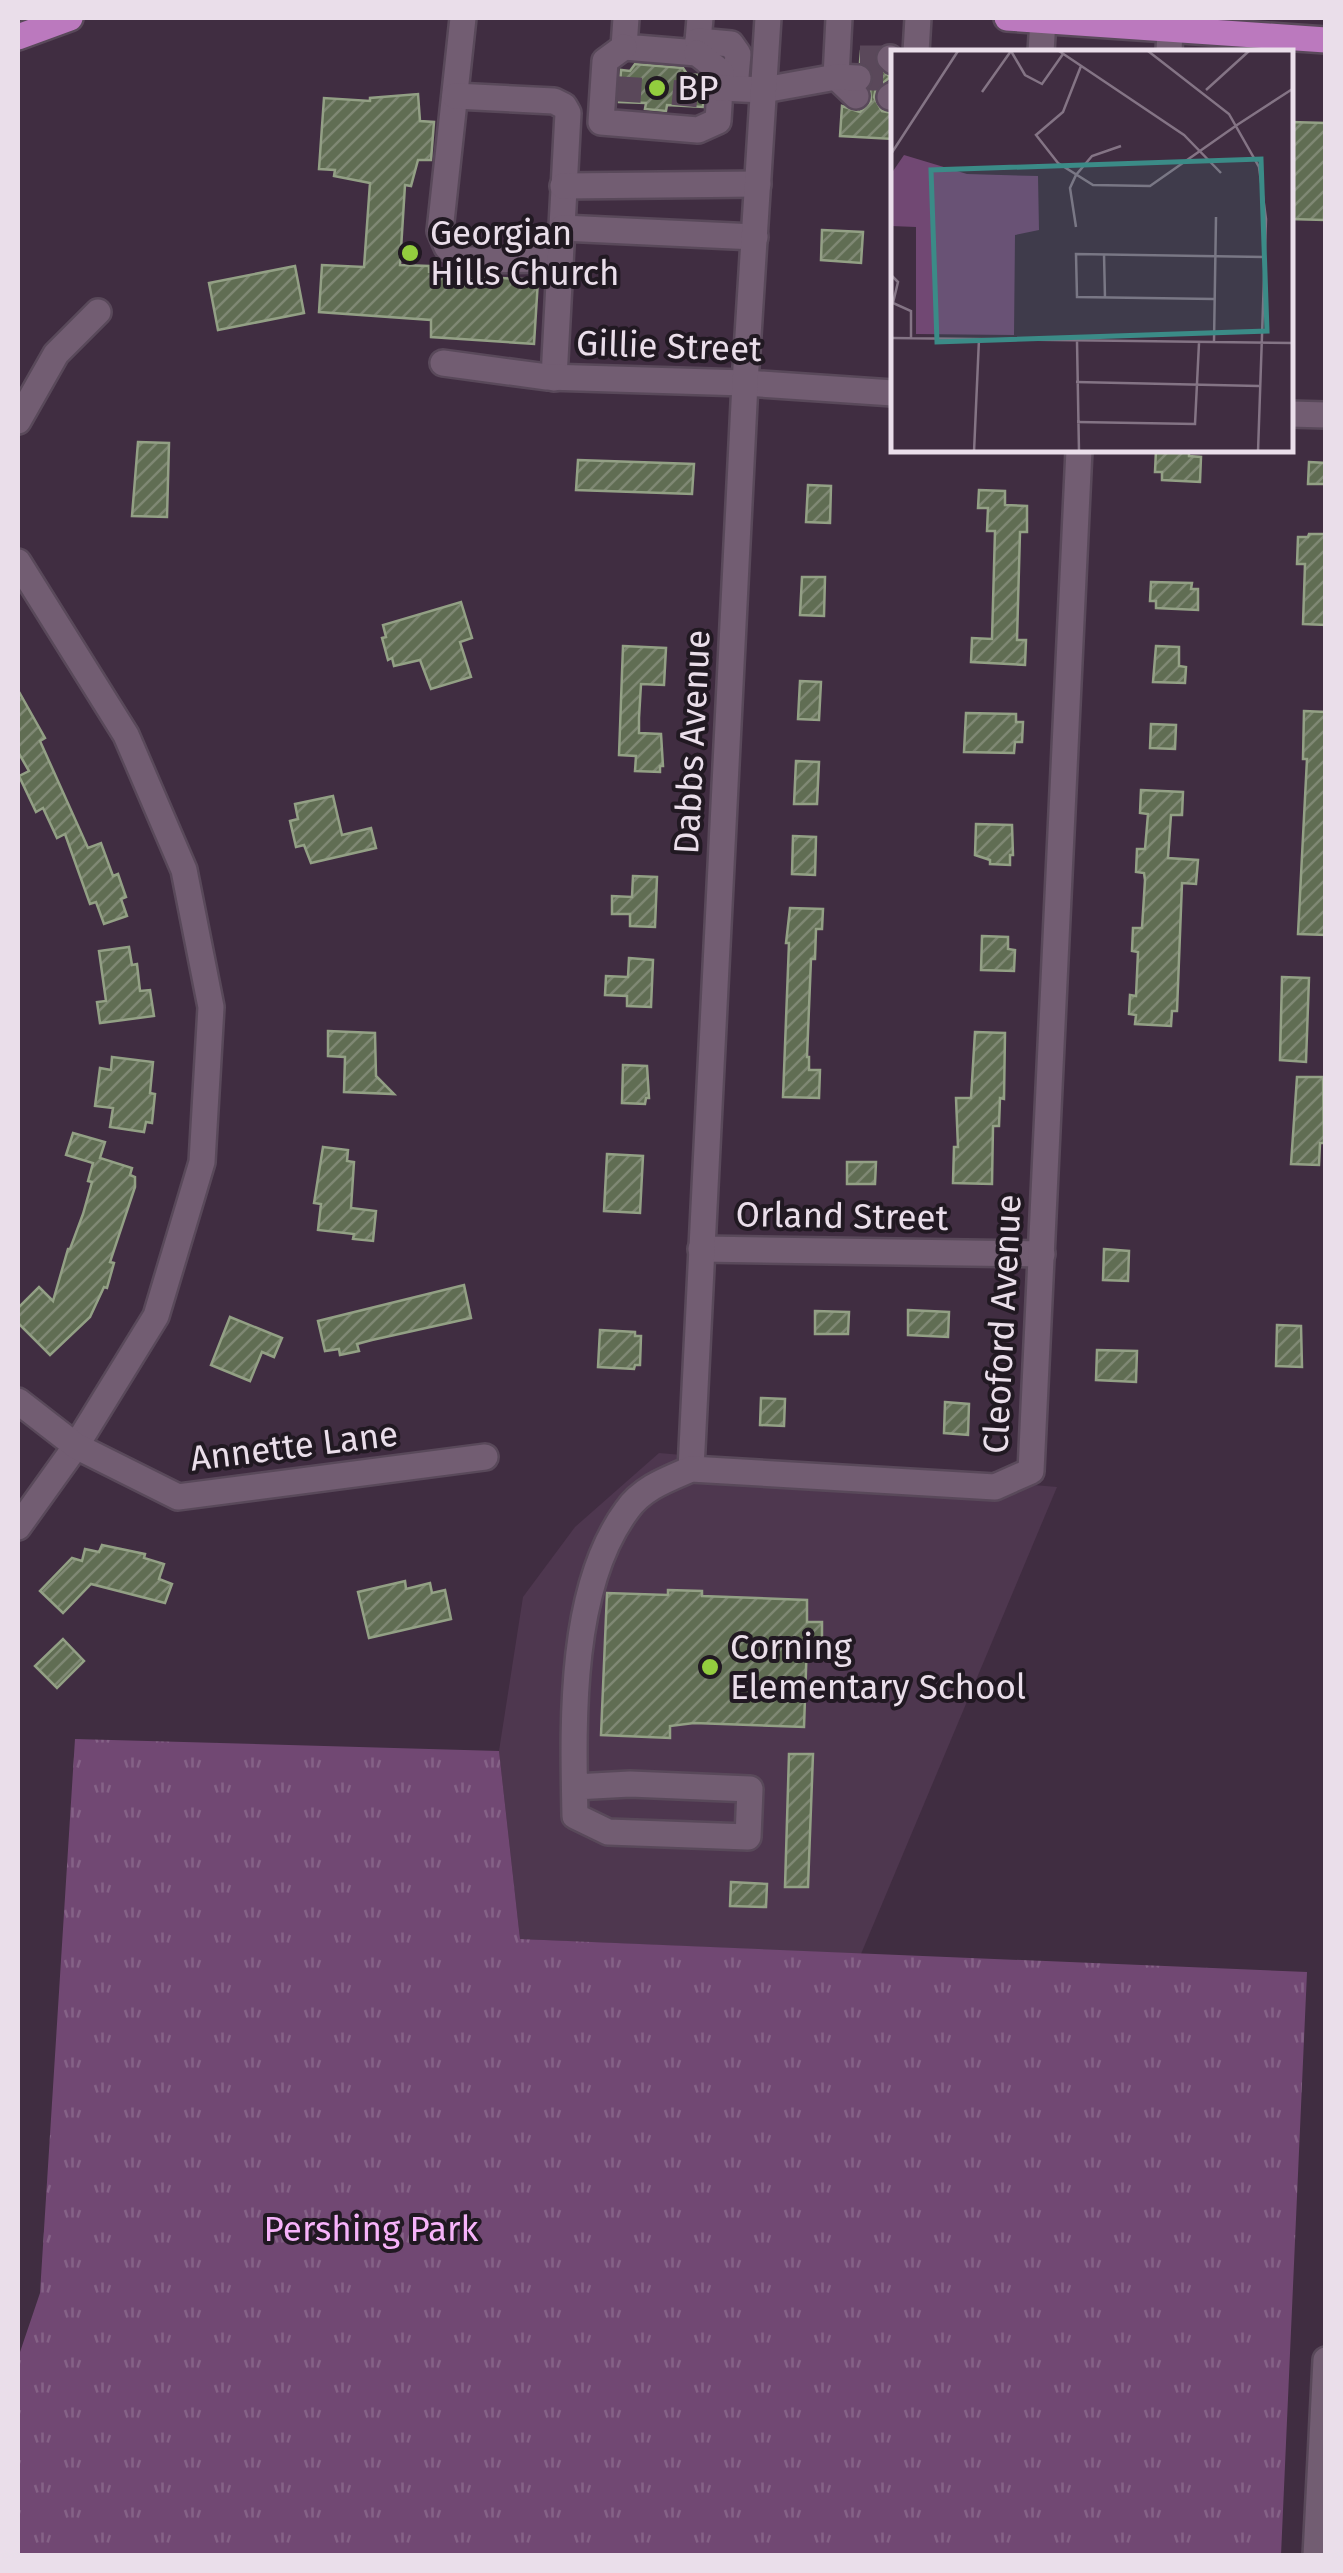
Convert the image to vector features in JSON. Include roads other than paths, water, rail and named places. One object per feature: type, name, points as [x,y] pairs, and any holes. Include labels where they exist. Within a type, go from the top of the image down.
[{"type":"main road","points":[[18,38],[70,18]]},
{"type":"main road","points":[[1007,18],[1136,22],[1178,32],[1326,40]]},
{"type":"street","points":[[464,18],[440,232],[448,247],[465,260],[560,259]]},
{"type":"street","points":[[626,18],[628,55]]},
{"type":"street","name":"Dabbs Avenue","points":[[691,1470],[768,18]]},
{"type":"street","points":[[727,88],[764,90],[853,77],[840,18]]},
{"type":"street","points":[[916,50],[918,18]]},
{"type":"street","points":[[1042,50],[1053,20]]},
{"type":"street","points":[[694,48],[721,72],[727,88],[718,121],[698,130],[684,117],[627,113],[601,122],[605,61],[628,55],[694,48]]},
{"type":"street","points":[[455,96],[554,101],[568,113],[554,378]]},
{"type":"street","points":[[563,186],[758,184]]},
{"type":"street","points":[[562,228],[755,237]]},
{"type":"street","points":[[18,420],[56,354],[98,312]]},
{"type":"street","name":"Gillie Street","points":[[443,363],[554,378],[891,392]]},
{"type":"street","points":[[1293,414],[1326,415]]},
{"type":"street","name":"Cleoford Avenue","points":[[575,1787],[630,1784],[750,1788],[748,1837],[608,1832],[575,1816],[575,1787],[580,1628],[595,1569],[628,1508],[656,1484],[691,1470],[995,1487],[1031,1470],[1079,452]]},
{"type":"street","points":[[18,562],[126,734],[184,870],[211,1007],[202,1162],[156,1316],[76,1446],[18,1527]]},
{"type":"street","name":"Orland Street","points":[[701,1249],[1042,1254]]},
{"type":"street","name":"Annette Lane","points":[[18,1401],[76,1446],[178,1497],[485,1457]]},
{"type":"street","points":[[1316,2556],[1326,2360]]},
{"type":"tunnel","points":[[860,58],[890,58]]},
{"type":"tunnel","points":[[628,102],[630,71]]},
{"type":"tunnel","points":[[684,106],[687,74]]},
{"type":"tunnel","points":[[858,78],[890,78]]},
{"type":"place","name":"BP","points":[[657,88]]},
{"type":"place","name":"Georgian Hills Church","points":[[410,253]]},
{"type":"place","name":"Corning Elementary School","points":[[710,1667]]},
{"type":"park label","name":"Pershing Park","points":[[371,2229]]}]
